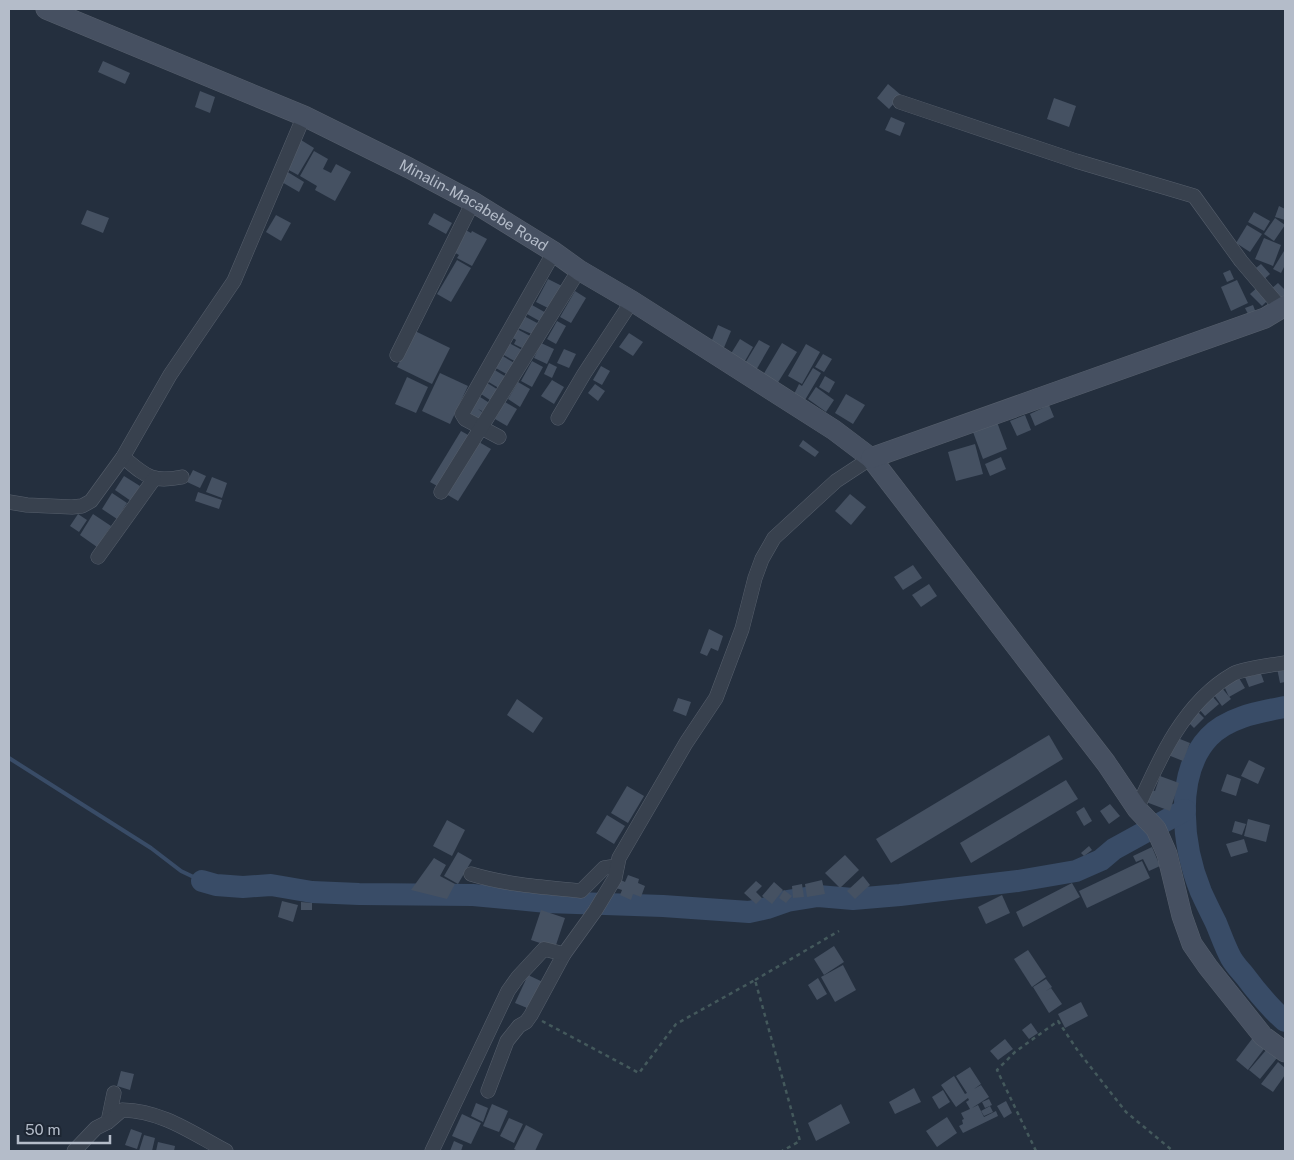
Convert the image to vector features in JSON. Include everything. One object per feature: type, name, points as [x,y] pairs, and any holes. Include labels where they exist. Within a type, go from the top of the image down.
[{"type":"main road","name":"Minalin-Macabebe Road","points":[[46,9],[304,116],[473,202],[800,408],[871,458],[1106,763],[1137,809],[1156,829],[1167,854],[1182,916],[1192,944],[1263,1036],[1285,1052]]},
{"type":"main road","points":[[871,458],[1265,318],[1283,307]]},
{"type":"street","points":[[900,102],[1076,161],[1194,196],[1241,260],[1283,307]]},
{"type":"street","points":[[9,502],[72,508],[82,506],[91,501],[123,457],[170,375],[234,282],[304,116]]},
{"type":"street","points":[[398,355],[473,202]]},
{"type":"street","points":[[499,437],[466,419],[462,414],[554,252]]},
{"type":"street","points":[[441,492],[579,270]]},
{"type":"street","points":[[558,418],[584,374],[632,301]]},
{"type":"street","points":[[123,457],[146,476],[154,479],[182,477]]},
{"type":"street","points":[[488,1091],[507,1041],[531,1015],[564,954],[596,911],[616,872],[619,858],[686,743],[716,698],[742,630],[762,559],[774,538],[836,481],[871,458]]},
{"type":"street","points":[[98,557],[154,479]]},
{"type":"street","points":[[1137,809],[1166,748],[1183,722],[1204,696],[1234,674],[1285,663]]},
{"type":"street","points":[[471,874],[494,881],[581,892],[604,868],[616,872]]},
{"type":"street","points":[[432,1151],[508,992],[518,977],[544,949],[564,954]]},
{"type":"street","points":[[108,1122],[114,1094]]},
{"type":"street","points":[[74,1151],[96,1128],[108,1122],[122,1110],[137,1110],[151,1113],[189,1130],[226,1151]]},
{"type":"path","points":[[531,1015],[638,1073],[676,1024],[839,932]]},
{"type":"path","points":[[755,980],[800,1141],[782,1151]]},
{"type":"path","points":[[1036,1151],[997,1070],[1016,1052],[1058,1021],[1078,1051],[1126,1112],[1173,1151]]},
{"type":"building","points":[[103,61],[130,73],[125,84],[98,72]]},
{"type":"building","points":[[888,84],[901,95],[889,109],[877,98]]},
{"type":"building","points":[[200,91],[215,97],[210,113],[195,107]]},
{"type":"building","points":[[1054,98],[1076,106],[1069,127],[1047,119]]},
{"type":"building","points":[[891,117],[905,123],[900,136],[885,130]]},
{"type":"building","points":[[301,140],[314,148],[298,175],[285,168]]},
{"type":"building","points":[[314,151],[328,159],[323,169],[331,173],[336,164],[351,172],[335,201],[315,190],[317,186],[300,176]]},
{"type":"building","points":[[286,171],[304,182],[299,192],[280,181]]},
{"type":"building","points":[[1279,206],[1285,209],[1285,220],[1275,217]]},
{"type":"building","points":[[87,210],[109,218],[103,233],[81,224]]},
{"type":"building","points":[[1254,212],[1270,221],[1264,231],[1248,222]]},
{"type":"building","points":[[434,213],[452,223],[446,234],[428,224]]},
{"type":"building","points":[[276,215],[291,223],[281,241],[266,232]]},
{"type":"building","points":[[1275,218],[1285,225],[1274,241],[1264,234]]},
{"type":"building","points":[[1247,225],[1262,234],[1250,252],[1236,243]]},
{"type":"building","points":[[462,228],[487,239],[472,266],[457,258],[459,255],[450,250]]},
{"type":"building","points":[[1264,238],[1281,245],[1273,266],[1255,259]]},
{"type":"building","points":[[1284,251],[1285,265],[1281,273],[1273,269]]},
{"type":"building","points":[[457,260],[471,268],[451,302],[437,294]]},
{"type":"building","points":[[1261,264],[1270,274],[1261,282],[1252,271]]},
{"type":"building","points":[[1230,270],[1234,279],[1227,282],[1223,273]]},
{"type":"building","points":[[548,279],[562,286],[550,309],[536,302]]},
{"type":"building","points":[[1237,280],[1248,303],[1231,311],[1221,287]]},
{"type":"building","points":[[1278,283],[1285,290],[1285,296],[1281,300],[1271,289]]},
{"type":"building","points":[[1259,286],[1270,298],[1262,306],[1250,294]]},
{"type":"building","points":[[575,291],[586,298],[571,323],[560,317]]},
{"type":"building","points":[[532,305],[548,314],[543,323],[527,314]]},
{"type":"building","points":[[1253,305],[1256,313],[1249,316],[1245,308]]},
{"type":"building","points":[[524,316],[539,324],[534,335],[518,328]]},
{"type":"building","points":[[557,321],[566,326],[556,344],[547,339]]},
{"type":"building","points":[[718,325],[731,331],[723,350],[710,345]]},
{"type":"building","points":[[517,329],[532,337],[526,350],[514,344],[516,340],[513,338]]},
{"type":"building","points":[[415,331],[450,348],[432,384],[397,367]]},
{"type":"building","points":[[629,333],[643,342],[633,356],[619,347]]},
{"type":"building","points":[[740,339],[753,347],[741,368],[727,360]]},
{"type":"building","points":[[759,340],[770,346],[755,372],[744,365]]},
{"type":"building","points":[[509,343],[524,351],[518,363],[502,354]]},
{"type":"building","points":[[541,343],[554,349],[547,364],[534,358]]},
{"type":"building","points":[[782,343],[797,352],[777,384],[763,375]]},
{"type":"building","points":[[806,344],[820,352],[802,384],[788,376]]},
{"type":"building","points":[[564,349],[576,354],[569,368],[557,363]]},
{"type":"building","points":[[823,354],[832,359],[824,372],[815,367]]},
{"type":"building","points":[[501,355],[516,364],[510,376],[494,367]]},
{"type":"building","points":[[532,361],[543,367],[532,387],[521,381]]},
{"type":"building","points":[[549,363],[557,367],[552,378],[544,374]]},
{"type":"building","points":[[601,366],[610,371],[602,385],[593,380]]},
{"type":"building","points":[[813,368],[821,373],[805,400],[794,394],[799,384],[802,386]]},
{"type":"building","points":[[493,369],[508,378],[502,390],[487,381]]},
{"type":"building","points":[[440,373],[468,386],[450,424],[422,411]]},
{"type":"building","points":[[825,376],[835,382],[829,393],[819,387]]},
{"type":"building","points":[[407,377],[428,387],[416,413],[395,404]]},
{"type":"building","points":[[552,380],[564,387],[554,404],[541,396]]},
{"type":"building","points":[[484,381],[500,391],[493,402],[478,392]]},
{"type":"building","points":[[518,382],[530,389],[520,407],[508,399]]},
{"type":"building","points":[[595,384],[605,391],[598,401],[588,393]]},
{"type":"building","points":[[816,387],[834,400],[826,412],[808,399]]},
{"type":"building","points":[[846,394],[865,405],[853,424],[835,413]]},
{"type":"building","points":[[477,395],[491,404],[486,413],[478,409],[485,414],[478,424],[464,415]]},
{"type":"building","points":[[505,402],[517,409],[507,426],[495,419]]},
{"type":"building","points":[[1049,405],[1054,417],[1035,426],[1030,414]]},
{"type":"building","points":[[1025,415],[1031,430],[1017,436],[1010,421]]},
{"type":"building","points":[[997,422],[1007,449],[983,459],[973,432]]},
{"type":"building","points":[[461,431],[470,436],[439,487],[430,482]]},
{"type":"building","points":[[803,440],[819,452],[815,457],[799,446]]},
{"type":"building","points":[[479,442],[491,449],[458,501],[446,494]]},
{"type":"building","points":[[975,444],[983,474],[956,481],[948,452]]},
{"type":"building","points":[[1001,457],[1006,469],[990,476],[985,464]]},
{"type":"building","points":[[193,470],[206,476],[200,488],[187,482]]},
{"type":"building","points":[[124,476],[140,486],[131,501],[115,490]]},
{"type":"building","points":[[212,477],[227,483],[222,498],[206,492]]},
{"type":"building","points":[[198,492],[222,500],[219,509],[195,501]]},
{"type":"building","points":[[112,493],[127,503],[117,519],[102,509]]},
{"type":"building","points":[[850,494],[866,507],[851,525],[835,511]]},
{"type":"building","points":[[78,514],[87,520],[79,532],[70,526]]},
{"type":"building","points":[[93,514],[111,526],[97,547],[80,535]]},
{"type":"building","points":[[913,565],[922,578],[903,590],[894,577]]},
{"type":"building","points":[[929,584],[937,596],[921,607],[912,595]]},
{"type":"building","points":[[709,629],[723,636],[718,651],[711,648],[707,656],[700,653]]},
{"type":"building","points":[[1277,668],[1285,668],[1285,682],[1280,683]]},
{"type":"building","points":[[1260,671],[1264,682],[1249,687],[1245,677]]},
{"type":"building","points":[[1239,678],[1245,688],[1229,697],[1224,686]]},
{"type":"building","points":[[1222,688],[1231,699],[1222,706],[1214,695]]},
{"type":"building","points":[[1213,697],[1219,704],[1205,716],[1199,709]]},
{"type":"building","points":[[678,698],[691,702],[686,716],[673,711]]},
{"type":"building","points":[[517,699],[543,718],[533,733],[507,715]]},
{"type":"building","points":[[1198,712],[1204,718],[1194,728],[1188,722]]},
{"type":"building","points":[[1049,735],[1063,759],[891,863],[876,839]]},
{"type":"building","points":[[1175,737],[1190,743],[1183,761],[1168,755]]},
{"type":"building","points":[[1249,760],[1265,768],[1258,784],[1241,776]]},
{"type":"building","points":[[1227,774],[1241,779],[1236,796],[1221,791]]},
{"type":"building","points":[[1160,776],[1179,783],[1170,811],[1146,802],[1150,790],[1155,791]]},
{"type":"building","points":[[1066,780],[1078,799],[971,863],[960,843]]},
{"type":"building","points":[[627,786],[644,796],[628,823],[611,813]]},
{"type":"building","points":[[1110,804],[1120,816],[1109,824],[1100,811]]},
{"type":"building","points":[[1084,807],[1092,821],[1084,826],[1076,812]]},
{"type":"building","points":[[607,815],[625,826],[614,844],[596,833]]},
{"type":"building","points":[[1248,819],[1270,825],[1266,842],[1244,836]]},
{"type":"building","points":[[447,820],[465,830],[452,856],[433,846]]},
{"type":"building","points":[[1235,821],[1246,824],[1242,835],[1232,832]]},
{"type":"building","points":[[1244,839],[1248,852],[1231,857],[1226,844]]},
{"type":"building","points":[[1089,846],[1092,850],[1084,856],[1081,853]]},
{"type":"building","points":[[1152,847],[1160,866],[1149,871],[1143,859],[1136,862],[1133,856]]},
{"type":"building","points":[[458,852],[472,860],[458,884],[444,876]]},
{"type":"building","points":[[845,855],[859,870],[840,888],[825,873]]},
{"type":"building","points":[[434,858],[446,865],[440,876],[455,884],[447,899],[411,890]]},
{"type":"building","points":[[1142,861],[1150,878],[1087,908],[1079,891]]},
{"type":"building","points":[[628,875],[639,879],[638,883],[645,886],[641,897],[633,894],[631,900],[620,895],[622,890],[616,888],[619,879],[625,882]]},
{"type":"building","points":[[863,876],[870,885],[855,899],[847,891]]},
{"type":"building","points":[[822,880],[825,894],[807,897],[805,884]]},
{"type":"building","points":[[756,881],[762,886],[756,892],[762,898],[756,904],[744,893]]},
{"type":"building","points":[[774,882],[783,890],[772,904],[762,896]]},
{"type":"building","points":[[1072,883],[1080,897],[1023,927],[1016,912]]},
{"type":"building","points":[[802,884],[804,897],[793,898],[792,886]]},
{"type":"building","points":[[784,890],[792,896],[786,903],[779,898]]},
{"type":"building","points":[[1002,895],[1010,913],[986,924],[978,907]]},
{"type":"building","points":[[282,901],[298,905],[293,922],[278,917]]},
{"type":"building","points":[[301,902],[312,903],[312,910],[301,910]]},
{"type":"building","points":[[541,910],[565,918],[555,948],[531,940]]},
{"type":"building","points":[[834,946],[844,962],[824,975],[814,959]]},
{"type":"building","points":[[1028,950],[1046,977],[1032,987],[1014,959]]},
{"type":"building","points":[[843,965],[856,990],[835,1002],[821,977]]},
{"type":"building","points":[[528,975],[545,983],[532,1010],[515,1003]]},
{"type":"building","points":[[818,978],[827,994],[817,1000],[808,985]]},
{"type":"building","points":[[1046,979],[1052,987],[1046,991],[1051,988],[1062,1004],[1049,1013],[1033,987]]},
{"type":"building","points":[[1081,1002],[1088,1016],[1065,1028],[1058,1014]]},
{"type":"building","points":[[1031,1023],[1038,1033],[1029,1039],[1022,1030]]},
{"type":"building","points":[[1255,1035],[1267,1045],[1248,1070],[1236,1060]]},
{"type":"building","points":[[1005,1039],[1013,1049],[998,1060],[990,1051]]},
{"type":"building","points":[[1267,1049],[1277,1058],[1260,1079],[1249,1070]]},
{"type":"building","points":[[1278,1062],[1285,1068],[1285,1075],[1273,1092],[1261,1084]]},
{"type":"building","points":[[970,1067],[981,1084],[974,1089],[981,1085],[989,1097],[972,1108],[978,1105],[984,1117],[996,1111],[998,1116],[963,1133],[959,1126],[963,1124],[962,1120],[964,1119],[961,1113],[970,1109],[966,1102],[969,1100],[968,1098],[956,1107],[941,1085],[954,1076],[965,1094],[967,1093],[956,1076]]},
{"type":"building","points":[[121,1071],[134,1074],[130,1090],[117,1086]]},
{"type":"building","points":[[914,1088],[921,1102],[895,1114],[889,1102]]},
{"type":"building","points":[[943,1090],[950,1102],[939,1109],[932,1097]]},
{"type":"building","points":[[989,1099],[992,1105],[985,1108],[982,1102]]},
{"type":"building","points":[[1006,1101],[1012,1113],[1004,1118],[997,1106]]},
{"type":"building","points":[[476,1103],[488,1108],[483,1122],[471,1116]]},
{"type":"building","points":[[492,1104],[508,1111],[499,1132],[483,1126]]},
{"type":"building","points":[[841,1104],[850,1123],[816,1141],[808,1123]]},
{"type":"building","points":[[990,1106],[993,1112],[984,1116],[981,1111]]},
{"type":"building","points":[[462,1114],[481,1123],[471,1144],[452,1136]]},
{"type":"building","points":[[947,1117],[957,1133],[937,1147],[926,1131]]},
{"type":"building","points":[[509,1118],[523,1124],[514,1143],[500,1136]]},
{"type":"building","points":[[526,1125],[543,1134],[535,1151],[518,1151],[514,1149]]},
{"type":"building","points":[[131,1129],[142,1133],[137,1149],[125,1145]]},
{"type":"building","points":[[144,1135],[155,1138],[152,1151],[139,1151]]},
{"type":"building","points":[[454,1141],[463,1145],[461,1151],[450,1151]]},
{"type":"building","points":[[158,1142],[175,1146],[174,1151],[156,1151]]},
{"type":"waterway","points":[[1285,707],[1244,716],[1225,725],[1209,737],[1198,753],[1190,771],[1186,791],[1185,812],[1186,834],[1195,874],[1201,892],[1229,954],[1259,994],[1285,1021]]},
{"type":"waterway","points":[[9,758],[151,848],[181,871],[202,881]]},
{"type":"waterway","points":[[202,881],[216,885],[243,887],[271,885],[312,892],[473,895],[547,902],[663,906],[749,912],[787,901],[818,896],[853,899],[900,895],[1018,881],[1076,871],[1101,860],[1114,849],[1185,810]]}]
